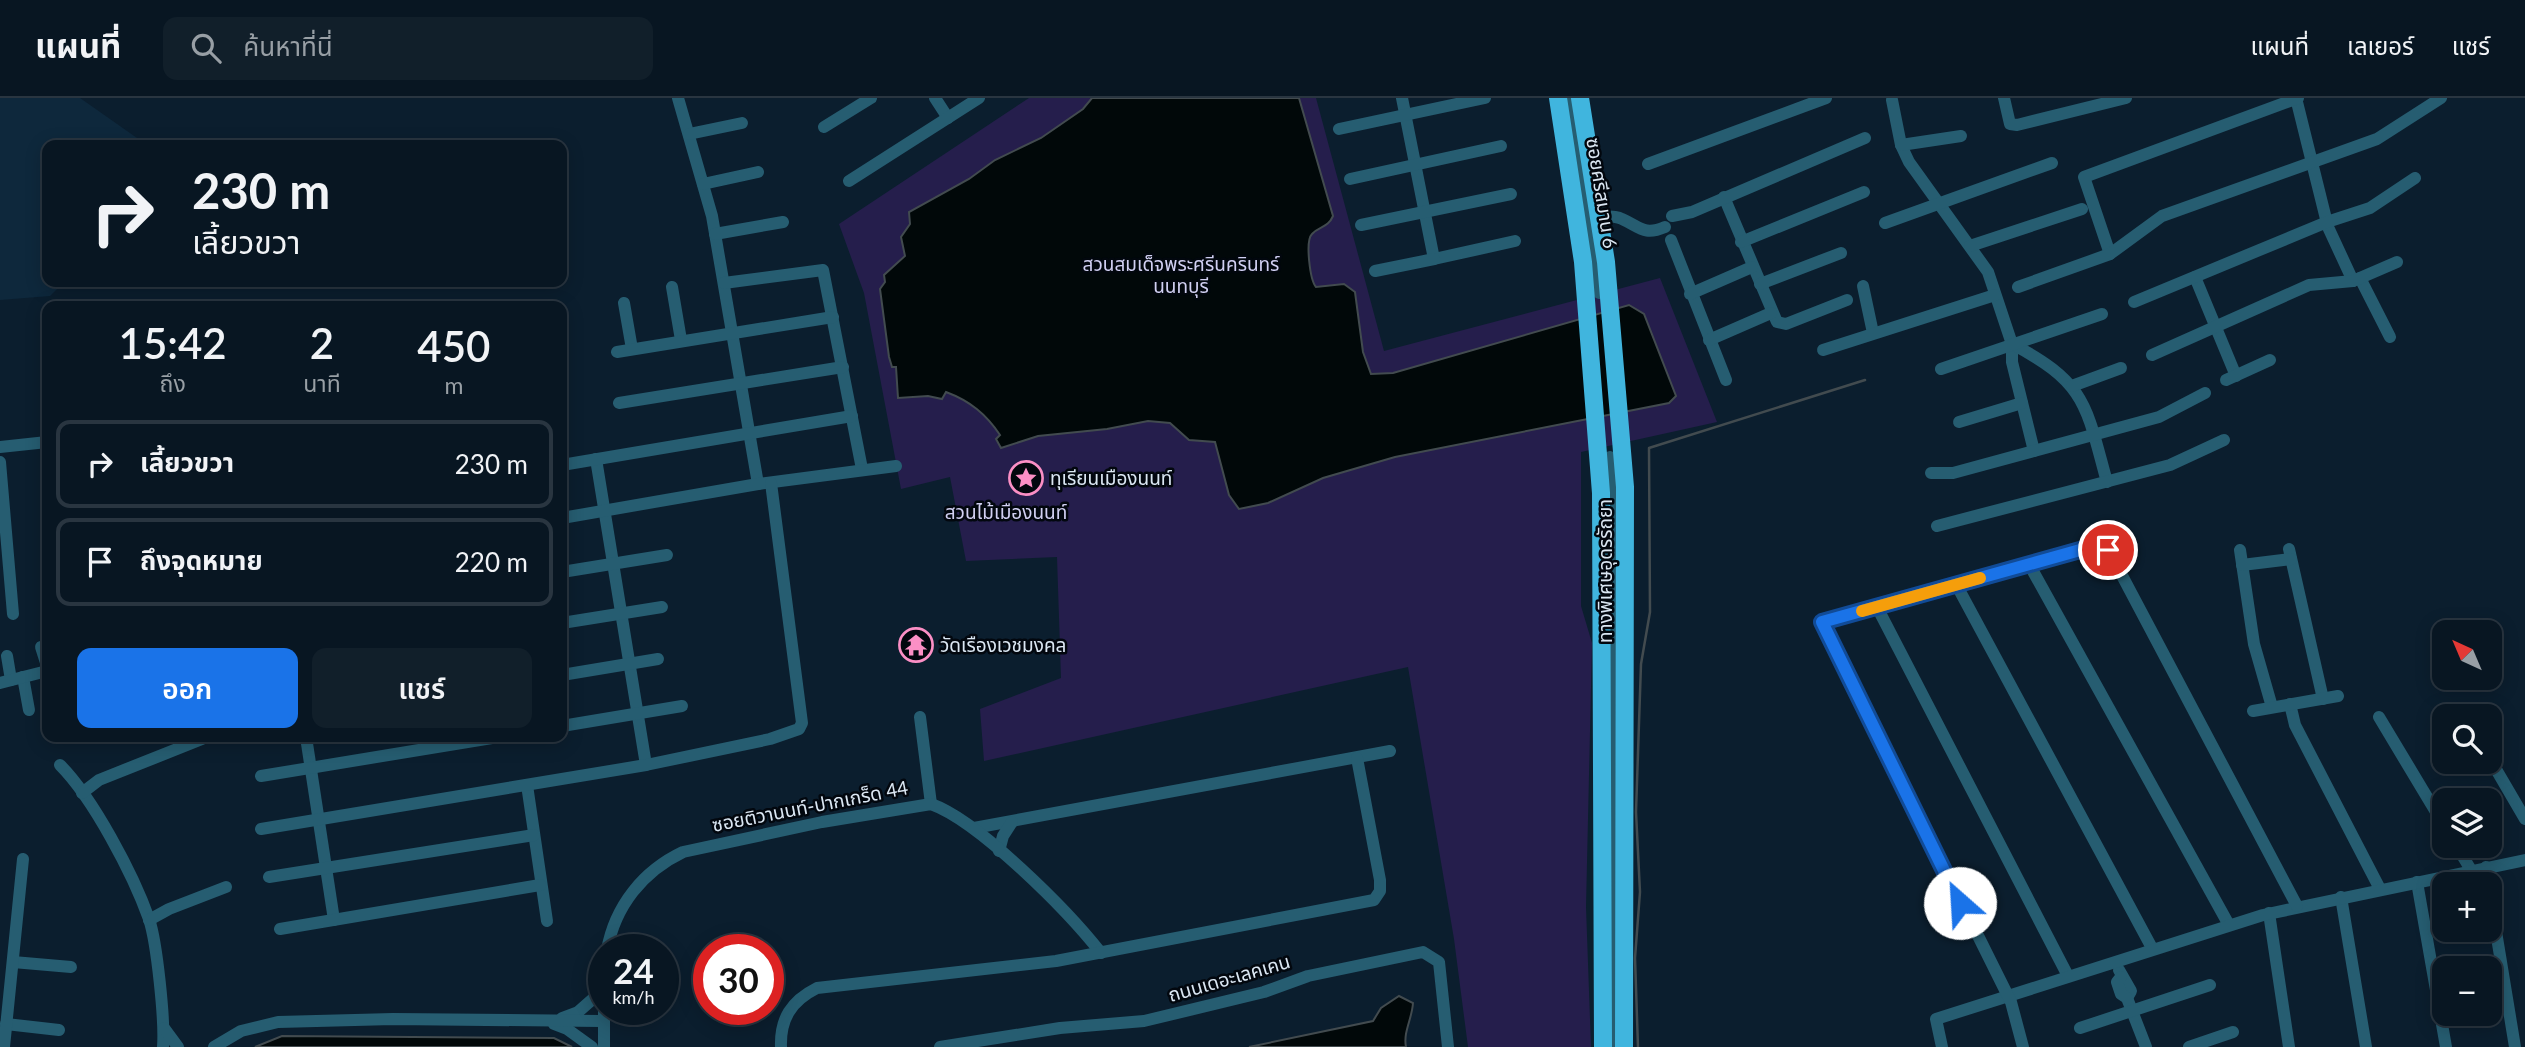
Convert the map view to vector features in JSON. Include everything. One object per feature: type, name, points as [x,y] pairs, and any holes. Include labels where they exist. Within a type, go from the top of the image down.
[{"type":"highway","name":"ทางพิเศษอุดรรัถยา","points":[[1558,98],[1583,262],[1601,493],[1603,1047]]},
{"type":"highway","name":"ทางพิเศษอุดรรัถยา","points":[[1580,98],[1606,262],[1625,487],[1624,1047]]},
{"type":"highway","points":[[1591,98],[1606,262]]},
{"type":"street","points":[[261,829],[646,765],[770,739],[802,727],[765,484],[751,433],[715,234],[678,98]]},
{"type":"street","points":[[824,127],[871,98]]},
{"type":"street","points":[[935,98],[948,118]]},
{"type":"street","points":[[849,181],[979,98]]},
{"type":"street","points":[[1402,98],[1434,259]]},
{"type":"street","points":[[1339,129],[1485,98]]},
{"type":"street","name":"ซอยศรีสมาน 6","points":[[1569,98],[1599,293]]},
{"type":"street","points":[[1648,164],[1791,103],[1826,98]]},
{"type":"street","points":[[2004,98],[2010,124],[2017,125],[2126,98]]},
{"type":"street","points":[[2110,254],[2084,177],[2297,98],[2327,222],[2390,337]]},
{"type":"street","points":[[2018,287],[2110,254],[2162,216],[2377,139],[2441,98]]},
{"type":"street","points":[[1891,99],[1901,145],[1988,272],[2012,344],[2012,362],[2034,451]]},
{"type":"street","points":[[689,134],[742,123]]},
{"type":"street","points":[[1901,145],[1961,136]]},
{"type":"street","points":[[1586,213],[1615,217],[1641,231],[1865,138]]},
{"type":"street","points":[[1350,179],[1501,146]]},
{"type":"street","points":[[1885,223],[2052,163]]},
{"type":"street","points":[[703,184],[758,172]]},
{"type":"street","points":[[2134,302],[2327,222],[2371,208],[2415,178]]},
{"type":"street","points":[[1741,242],[1864,192]]},
{"type":"street","points":[[1361,225],[1511,194]]},
{"type":"street","points":[[1724,197],[1772,313],[1783,324],[1847,300]]},
{"type":"street","points":[[1970,246],[2082,209]]},
{"type":"street","points":[[715,234],[783,222]]},
{"type":"street","points":[[1671,240],[1726,380]]},
{"type":"street","points":[[1376,271],[1515,241]]},
{"type":"street","points":[[1760,284],[1841,253]]},
{"type":"street","points":[[2152,355],[2309,285],[2357,280],[2397,261]]},
{"type":"street","points":[[1690,294],[1752,267]]},
{"type":"street","points":[[724,283],[821,269],[833,317],[862,469]]},
{"type":"street","points":[[2195,277],[2231,378],[2270,360]]},
{"type":"street","points":[[1863,286],[1873,333]]},
{"type":"street","points":[[672,287],[681,340]]},
{"type":"street","points":[[1823,350],[1995,295]]},
{"type":"street","points":[[624,303],[632,349]]},
{"type":"street","points":[[1709,340],[1772,313]]},
{"type":"street","points":[[1941,369],[2102,314]]},
{"type":"street","points":[[617,352],[833,317]]},
{"type":"street","points":[[2012,344],[2049,365],[2072,386],[2085,404],[2107,482]]},
{"type":"street","points":[[619,403],[843,367]]},
{"type":"street","points":[[2072,386],[2121,368]]},
{"type":"street","points":[[1931,472],[1953,473],[2094,435],[2159,416],[2205,393]]},
{"type":"street","points":[[1959,422],[2022,403]]},
{"type":"street","points":[[567,464],[852,416]]},
{"type":"street","points":[[1937,526],[2170,465],[2224,440]]},
{"type":"street","points":[[0,447],[42,443]]},
{"type":"street","points":[[1610,457],[1613,1047]]},
{"type":"street","points":[[596,459],[646,765]]},
{"type":"street","points":[[0,461],[13,614]]},
{"type":"street","points":[[567,517],[765,484],[896,466]]},
{"type":"street","points":[[2024,1047],[2014,1010],[1822,622],[2098,545],[2108,550],[2297,906]]},
{"type":"street","points":[[2240,550],[2254,644],[2272,708]]},
{"type":"street","points":[[2242,565],[2290,554],[2323,699]]},
{"type":"street","points":[[567,571],[667,555]]},
{"type":"street","points":[[2029,564],[2229,925]]},
{"type":"street","points":[[1956,584],[2152,948]]},
{"type":"street","points":[[567,623],[662,607]]},
{"type":"street","points":[[1877,607],[2068,976]]},
{"type":"street","points":[[7,656],[11,680],[29,710]]},
{"type":"street","points":[[567,674],[658,659]]},
{"type":"street","points":[[11,680],[42,670]]},
{"type":"street","points":[[2253,711],[2338,696]]},
{"type":"street","points":[[2290,704],[2295,725],[2380,889]]},
{"type":"street","points":[[567,725],[682,706]]},
{"type":"street","points":[[920,717],[931,804]]},
{"type":"street","points":[[2379,717],[2432,805]]},
{"type":"street","points":[[82,793],[99,780],[194,742]]},
{"type":"street","points":[[307,742],[334,920]]},
{"type":"street","points":[[261,776],[468,742]]},
{"type":"street","points":[[974,828],[1390,751]]},
{"type":"street","points":[[781,1047],[785,1016],[803,995],[817,988],[1101,953],[1374,900],[1380,891],[1380,880],[1357,758]]},
{"type":"street","points":[[60,765],[82,793],[119,855],[149,920],[164,1028],[163,1047]]},
{"type":"street","points":[[2499,774],[2525,819]]},
{"type":"street","points":[[527,785],[547,921]]},
{"type":"street","name":"ซอยติวานนท์-ปากเกร็ด 44","points":[[610,934],[629,895],[662,862],[683,852],[822,822],[931,804],[948,810],[974,828],[1072,919],[1101,953]]},
{"type":"street","points":[[999,851],[1003,836],[1012,822]]},
{"type":"street","points":[[269,877],[534,835]]},
{"type":"street","points":[[2464,858],[2471,870]]},
{"type":"street","points":[[4,1047],[23,859]]},
{"type":"street","points":[[1942,1047],[1936,1019],[2152,948],[2297,906],[2525,860]]},
{"type":"street","points":[[2486,867],[2487,872]]},
{"type":"street","points":[[2417,881],[2446,1047]]},
{"type":"street","points":[[280,929],[540,885]]},
{"type":"street","points":[[149,920],[169,909],[226,887]]},
{"type":"street","points":[[2340,897],[2366,1047]]},
{"type":"street","points":[[2269,913],[2289,1047]]},
{"type":"street","points":[[2498,942],[2515,1047]]},
{"type":"street","name":"ถนนเดอะเลคเคน","points":[[940,1047],[1060,1028],[1144,1021],[1264,992],[1308,976],[1423,952],[1439,962],[1448,1047]]},
{"type":"street","points":[[2115,960],[2121,977],[2118,982],[2121,994],[2127,998],[2146,1047]]},
{"type":"street","points":[[13,962],[71,967]]},
{"type":"street","points":[[2080,1028],[2210,985]]},
{"type":"street","points":[[549,1022],[578,1012],[588,1003]]},
{"type":"street","points":[[214,1047],[240,1031],[278,1022],[380,1019],[588,1021]]},
{"type":"street","points":[[549,1022],[567,1028],[592,1047]]},
{"type":"street","points":[[6,1024],[59,1030]]},
{"type":"street","points":[[601,1025],[604,1047]]},
{"type":"street","points":[[164,1028],[178,1047]]},
{"type":"street","points":[[2189,1047],[2233,1032]]},
{"type":"shaded area","points":[[0,98],[80,98],[140,140],[42,140],[42,287],[59,287],[50,296],[0,300]]},
{"type":"shaded area","name":"สวนสมเด็จพระศรีนครินทร์ นนทบุรี","points":[[1092,98],[1299,98],[1333,216],[1329,223],[1315,231],[1310,238],[1309,260],[1312,277],[1316,287],[1344,284],[1355,292],[1363,352],[1371,374],[1393,373],[1629,305],[1644,314],[1676,396],[1669,403],[1395,457],[1323,478],[1268,503],[1239,509],[1229,495],[1215,442],[1189,440],[1170,423],[1148,421],[1107,429],[1038,436],[1001,448],[996,439],[1000,435],[989,421],[977,409],[955,396],[946,392],[942,399],[928,396],[898,398],[896,367],[892,367],[889,357],[880,289],[885,282],[884,275],[905,256],[901,237],[910,224],[909,212],[969,179],[995,160],[1041,138],[1083,109]]},
{"type":"shaded area","points":[[1399,996],[1413,1003],[1406,1047],[1249,1047],[1373,1021],[1381,1008]]},
{"type":"shaded area","points":[[282,1036],[554,1038],[572,1047],[255,1047]]},
{"type":"green space","name":"สวนไม้เมืองนนท์","points":[[1029,98],[1316,98],[1384,351],[1660,278],[1717,422],[1581,452],[1581,606],[1592,643],[1586,907],[1591,1047],[1468,1047],[1454,939],[1408,667],[984,761],[980,709],[1061,678],[1057,557],[966,561],[950,477],[901,489],[864,293],[839,224]]},
{"type":"waterway","points":[[1638,1047],[1635,958],[1640,892],[1636,812],[1641,664],[1650,612],[1649,448],[1865,380]]},
{"type":"slow traffic","points":[[1862,611],[1980,578]]},
{"type":"place","name":"ทุเรียนเมืองนนท์","points":[[1026,478]]},
{"type":"place","name":"วัดเรืองเวชมงคล","points":[[916,645]]},
{"type":"route","points":[[1960,903],[1822,622],[2098,545],[2108,550]]}]
